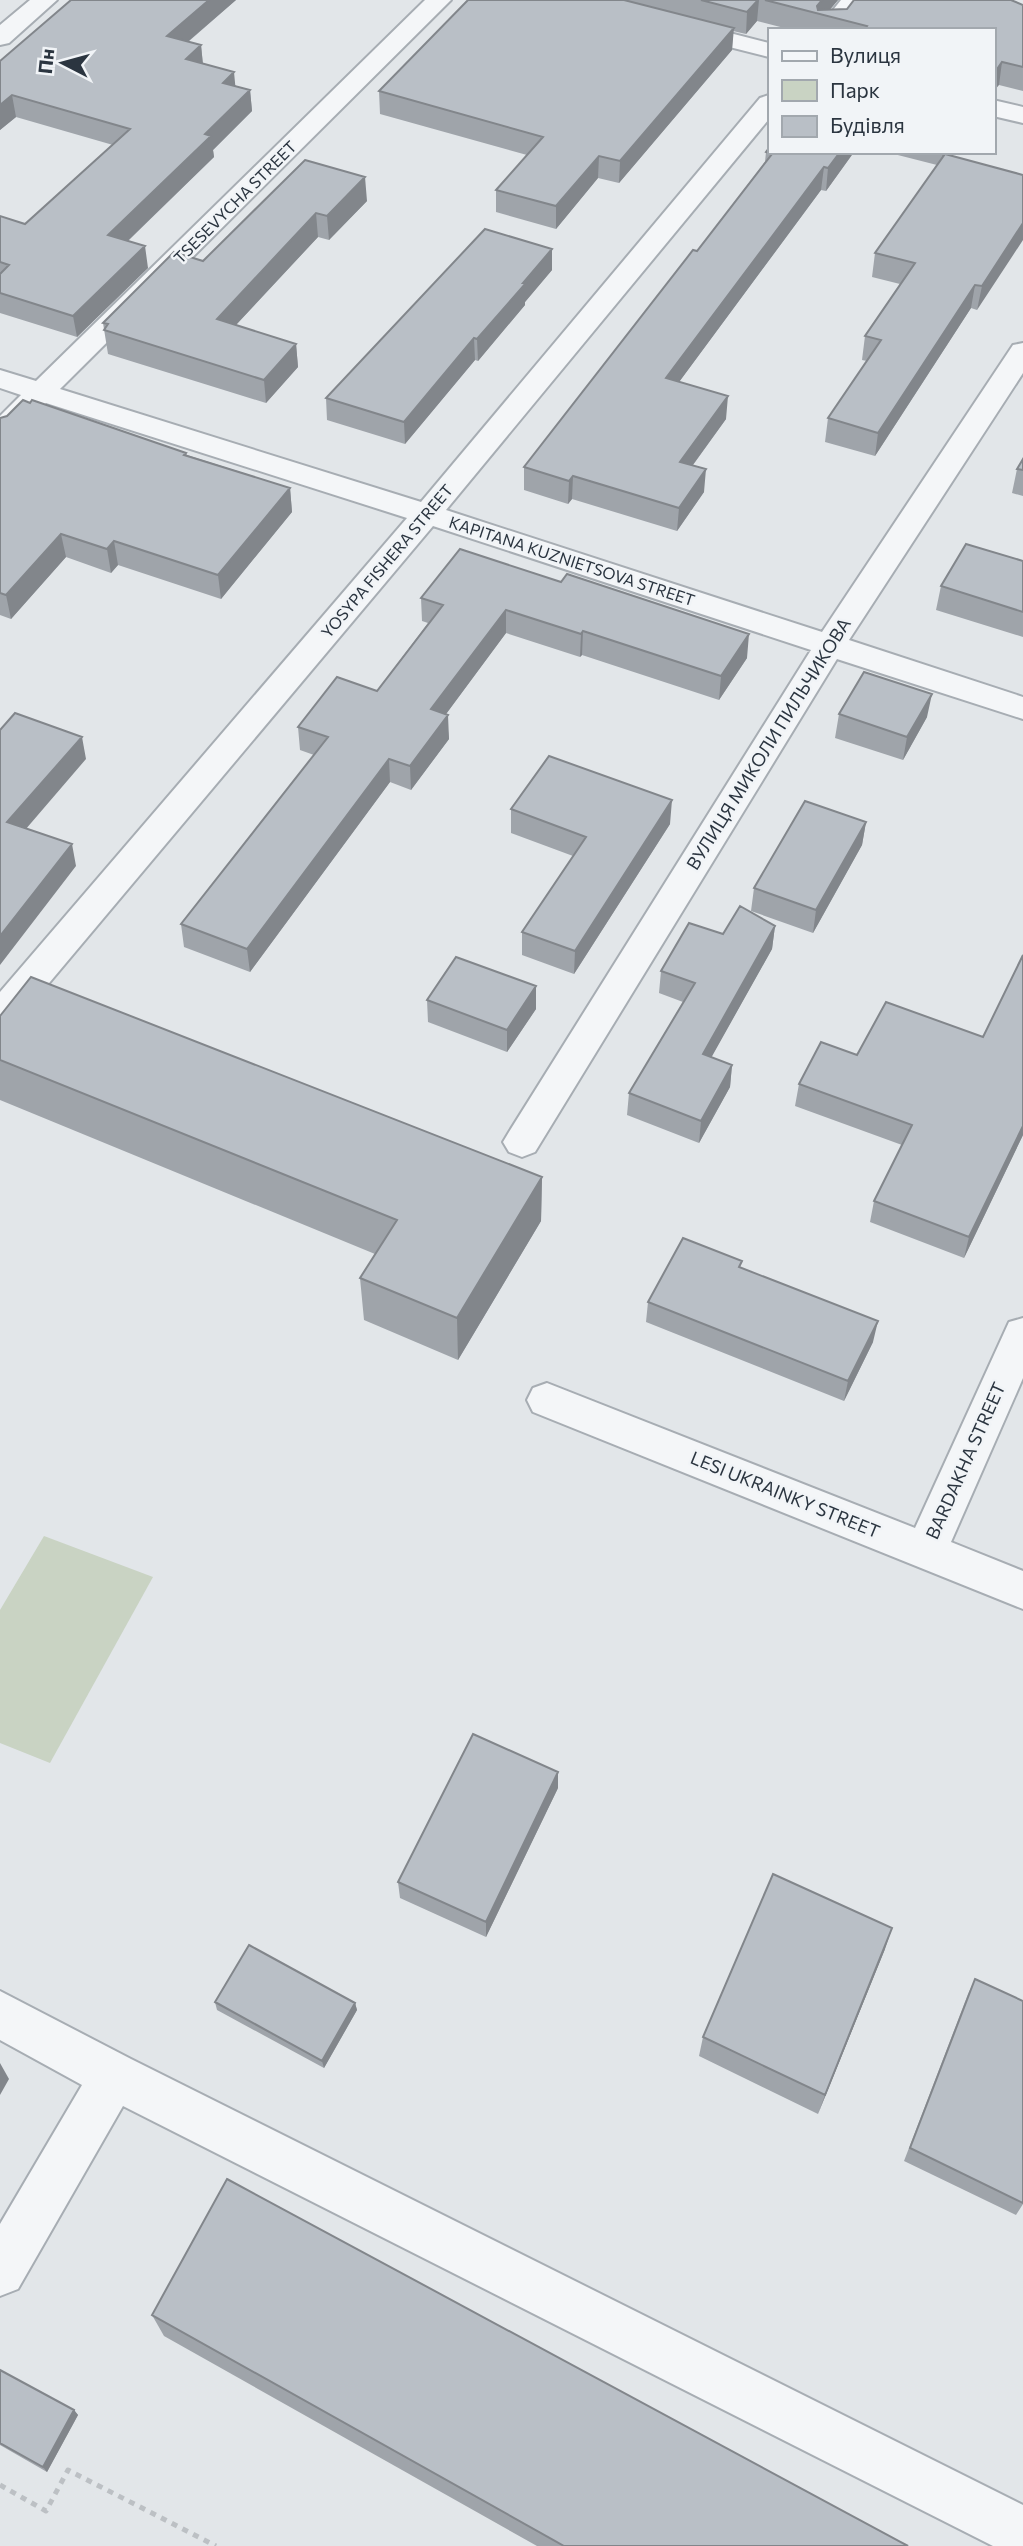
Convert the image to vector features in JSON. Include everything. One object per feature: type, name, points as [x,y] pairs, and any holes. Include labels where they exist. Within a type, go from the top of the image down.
[{"type":"street","points":[[0,37],[45,0]]},
{"type":"street","name":"TSESEVYCHA STREET","points":[[0,432],[439,0]]},
{"type":"street","points":[[832,28],[854,0]]},
{"type":"street","points":[[666,23],[768,50]]},
{"type":"street","name":"YOSYPA FISHERA STREET","points":[[0,1016],[427,514],[768,104]]},
{"type":"street","points":[[995,108],[1023,115]]},
{"type":"street","name":"ВУЛИЦЯ МИКОЛИ ПИЛЬЧИКОВА","points":[[522,1142],[830,646],[1023,351]]},
{"type":"street","name":"KAPITANA KUZNIETSOVA STREET","points":[[0,379],[427,514],[1023,708]]},
{"type":"street","name":"BARDAKHA STREET","points":[[926,1550],[1023,1334]]},
{"type":"street","name":"LESI UKRAINKY STREET","points":[[547,1400],[1023,1590]]},
{"type":"street","points":[[0,2014],[114,2076],[1023,2533]]},
{"type":"street","points":[[0,2271],[114,2076]]},
{"type":"path","points":[[0,2485],[46,2511],[68,2470],[216,2546]]},
{"type":"green space","points":[[44,1536],[153,1577],[50,1763],[0,1743],[0,1610]]},
{"type":"building","points":[[71,0],[209,0],[167,36],[201,45],[186,59],[234,72],[223,83],[250,90],[205,134],[211,136],[108,235],[145,246],[73,316],[0,293],[0,274],[9,265],[0,262],[0,216],[25,224],[130,129],[12,95],[0,105],[0,61]]},
{"type":"building","points":[[468,0],[624,0],[734,28],[620,161],[599,156],[556,206],[496,190],[543,137],[379,91]]},
{"type":"building","points":[[701,0],[758,0],[747,12]]},
{"type":"building","points":[[765,0],[822,0],[817,6],[818,10],[847,9],[854,0],[1011,0],[1023,5],[1023,67],[1002,62],[995,72],[995,28],[866,28],[867,26]]},
{"type":"building","points":[[772,154],[838,154],[828,168],[824,167],[666,378],[728,396],[680,462],[706,469],[679,508],[573,476],[569,481],[524,467],[693,250],[697,251]]},
{"type":"building","points":[[945,154],[1023,175],[1023,223],[982,286],[975,285],[878,433],[828,418],[881,340],[865,336],[915,263],[875,253]]},
{"type":"building","points":[[305,160],[365,177],[327,216],[316,213],[217,319],[296,344],[264,380],[104,330],[108,324],[103,323],[174,252],[203,261]]},
{"type":"building","points":[[485,229],[552,249],[523,283],[526,283],[477,339],[474,338],[404,422],[326,398]]},
{"type":"building","points":[[23,400],[30,403],[32,400],[186,453],[184,455],[290,488],[218,575],[114,541],[107,549],[61,534],[6,595],[0,593],[0,418],[7,416]]},
{"type":"building","points":[[1023,459],[1023,470],[1017,469]]},
{"type":"building","points":[[966,544],[1023,561],[1023,612],[941,586]]},
{"type":"building","points":[[460,549],[561,582],[567,574],[749,634],[721,676],[583,631],[581,634],[506,610],[431,709],[448,715],[410,766],[389,759],[247,949],[181,924],[328,737],[298,727],[337,677],[377,691],[443,605],[421,598]]},
{"type":"building","points":[[864,672],[932,694],[907,737],[839,714]]},
{"type":"building","points":[[15,713],[82,737],[7,822],[72,844],[0,936],[0,730]]},
{"type":"building","points":[[549,756],[672,800],[575,951],[522,932],[586,837],[511,809]]},
{"type":"building","points":[[805,801],[866,822],[816,910],[754,888]]},
{"type":"building","points":[[740,906],[775,926],[703,1054],[732,1065],[701,1121],[629,1093],[695,983],[661,971],[689,923],[723,934]]},
{"type":"building","points":[[1023,955],[1023,1126],[969,1237],[874,1201],[912,1125],[799,1084],[821,1042],[857,1055],[886,1002],[983,1037]]},
{"type":"building","points":[[456,957],[536,986],[507,1030],[427,1000]]},
{"type":"building","points":[[31,977],[542,1177],[457,1318],[360,1278],[397,1220],[0,1060],[0,1016]]},
{"type":"building","points":[[683,1238],[742,1261],[739,1267],[878,1321],[848,1381],[648,1302]]},
{"type":"building","points":[[473,1734],[558,1772],[486,1922],[398,1882]]},
{"type":"building","points":[[773,1874],[892,1928],[825,2095],[703,2037]]},
{"type":"building","points":[[249,1945],[355,2003],[322,2061],[215,2002]]},
{"type":"building","points":[[975,1979],[1023,2001],[1023,2203],[910,2148]]},
{"type":"building","points":[[227,2179],[908,2546],[564,2546],[152,2315]]},
{"type":"building","points":[[0,2370],[74,2410],[43,2467],[0,2443]]}]
